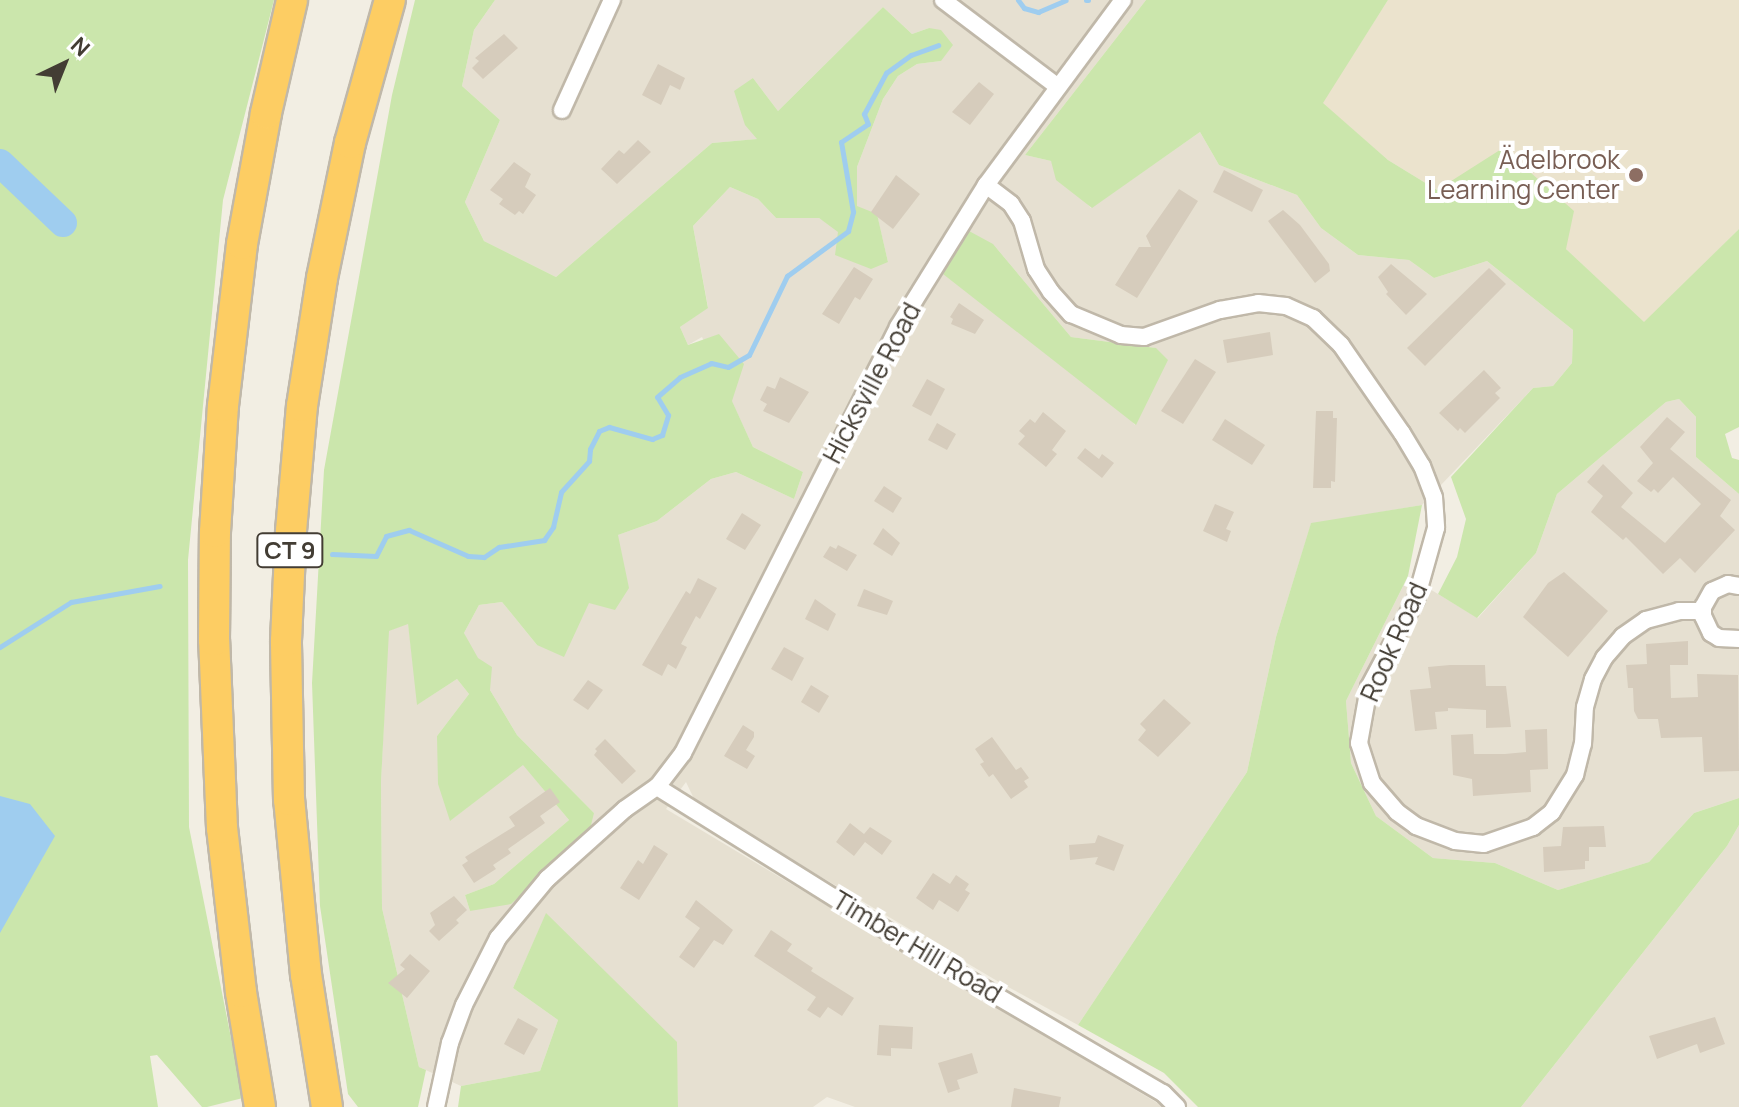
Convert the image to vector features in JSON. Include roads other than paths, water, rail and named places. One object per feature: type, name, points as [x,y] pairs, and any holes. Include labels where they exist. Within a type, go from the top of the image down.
[{"type":"highway","points":[[260,1107],[241,992],[223,842],[215,704],[214,570],[219,454],[235,293],[256,161],[292,0]]},
{"type":"highway","name":"CT 9","points":[[327,1107],[306,975],[289,800],[286,657],[291,531],[302,406],[322,278],[353,130],[390,0]]},
{"type":"street","points":[[562,110],[612,0]]},
{"type":"street","points":[[943,0],[1058,87]]},
{"type":"street","name":"Hicksville Road","points":[[436,1107],[450,1043],[464,1005],[498,938],[529,899],[575,852],[625,809],[657,787],[683,753],[898,327],[986,185],[1123,0]]},
{"type":"street","name":"Rook Road","points":[[986,185],[1011,204],[1022,221],[1036,269],[1071,314],[1121,335],[1144,337],[1220,310],[1253,303],[1286,306],[1313,318],[1341,345],[1402,433],[1422,466],[1434,497],[1436,528],[1416,599],[1369,687],[1359,743],[1372,783],[1397,812],[1416,826],[1455,841],[1484,844],[1533,827],[1552,812],[1575,775],[1583,744],[1585,707],[1593,679],[1604,658],[1623,636],[1646,620],[1679,611],[1703,611]]},
{"type":"street","points":[[1739,586],[1728,584],[1712,591],[1703,611],[1711,633],[1728,640],[1739,639]]},
{"type":"street","name":"Timber Hill Road","points":[[657,787],[918,950],[1163,1093],[1177,1107]]},
{"type":"water","points":[[0,796],[30,804],[55,836],[0,933]]},
{"type":"waterway","points":[[1018,0],[1024,8],[1038,12],[1066,0]]},
{"type":"waterway","points":[[332,554],[376,556],[386,536],[409,530],[468,556],[484,557],[499,547],[544,540],[553,527],[561,492],[589,461],[590,449],[599,431],[609,427],[652,439],[662,435],[668,415],[657,397],[680,377],[711,363],[728,367],[749,355],[787,276],[848,231],[853,212],[841,142],[868,124],[864,114],[886,73],[911,55],[938,45]]},
{"type":"waterway","points":[[0,163],[63,223]]},
{"type":"waterway","points":[[0,647],[71,602],[160,586]]},
{"type":"place","name":"Ädelbrook Learning Center","points":[[1636,175]]}]
